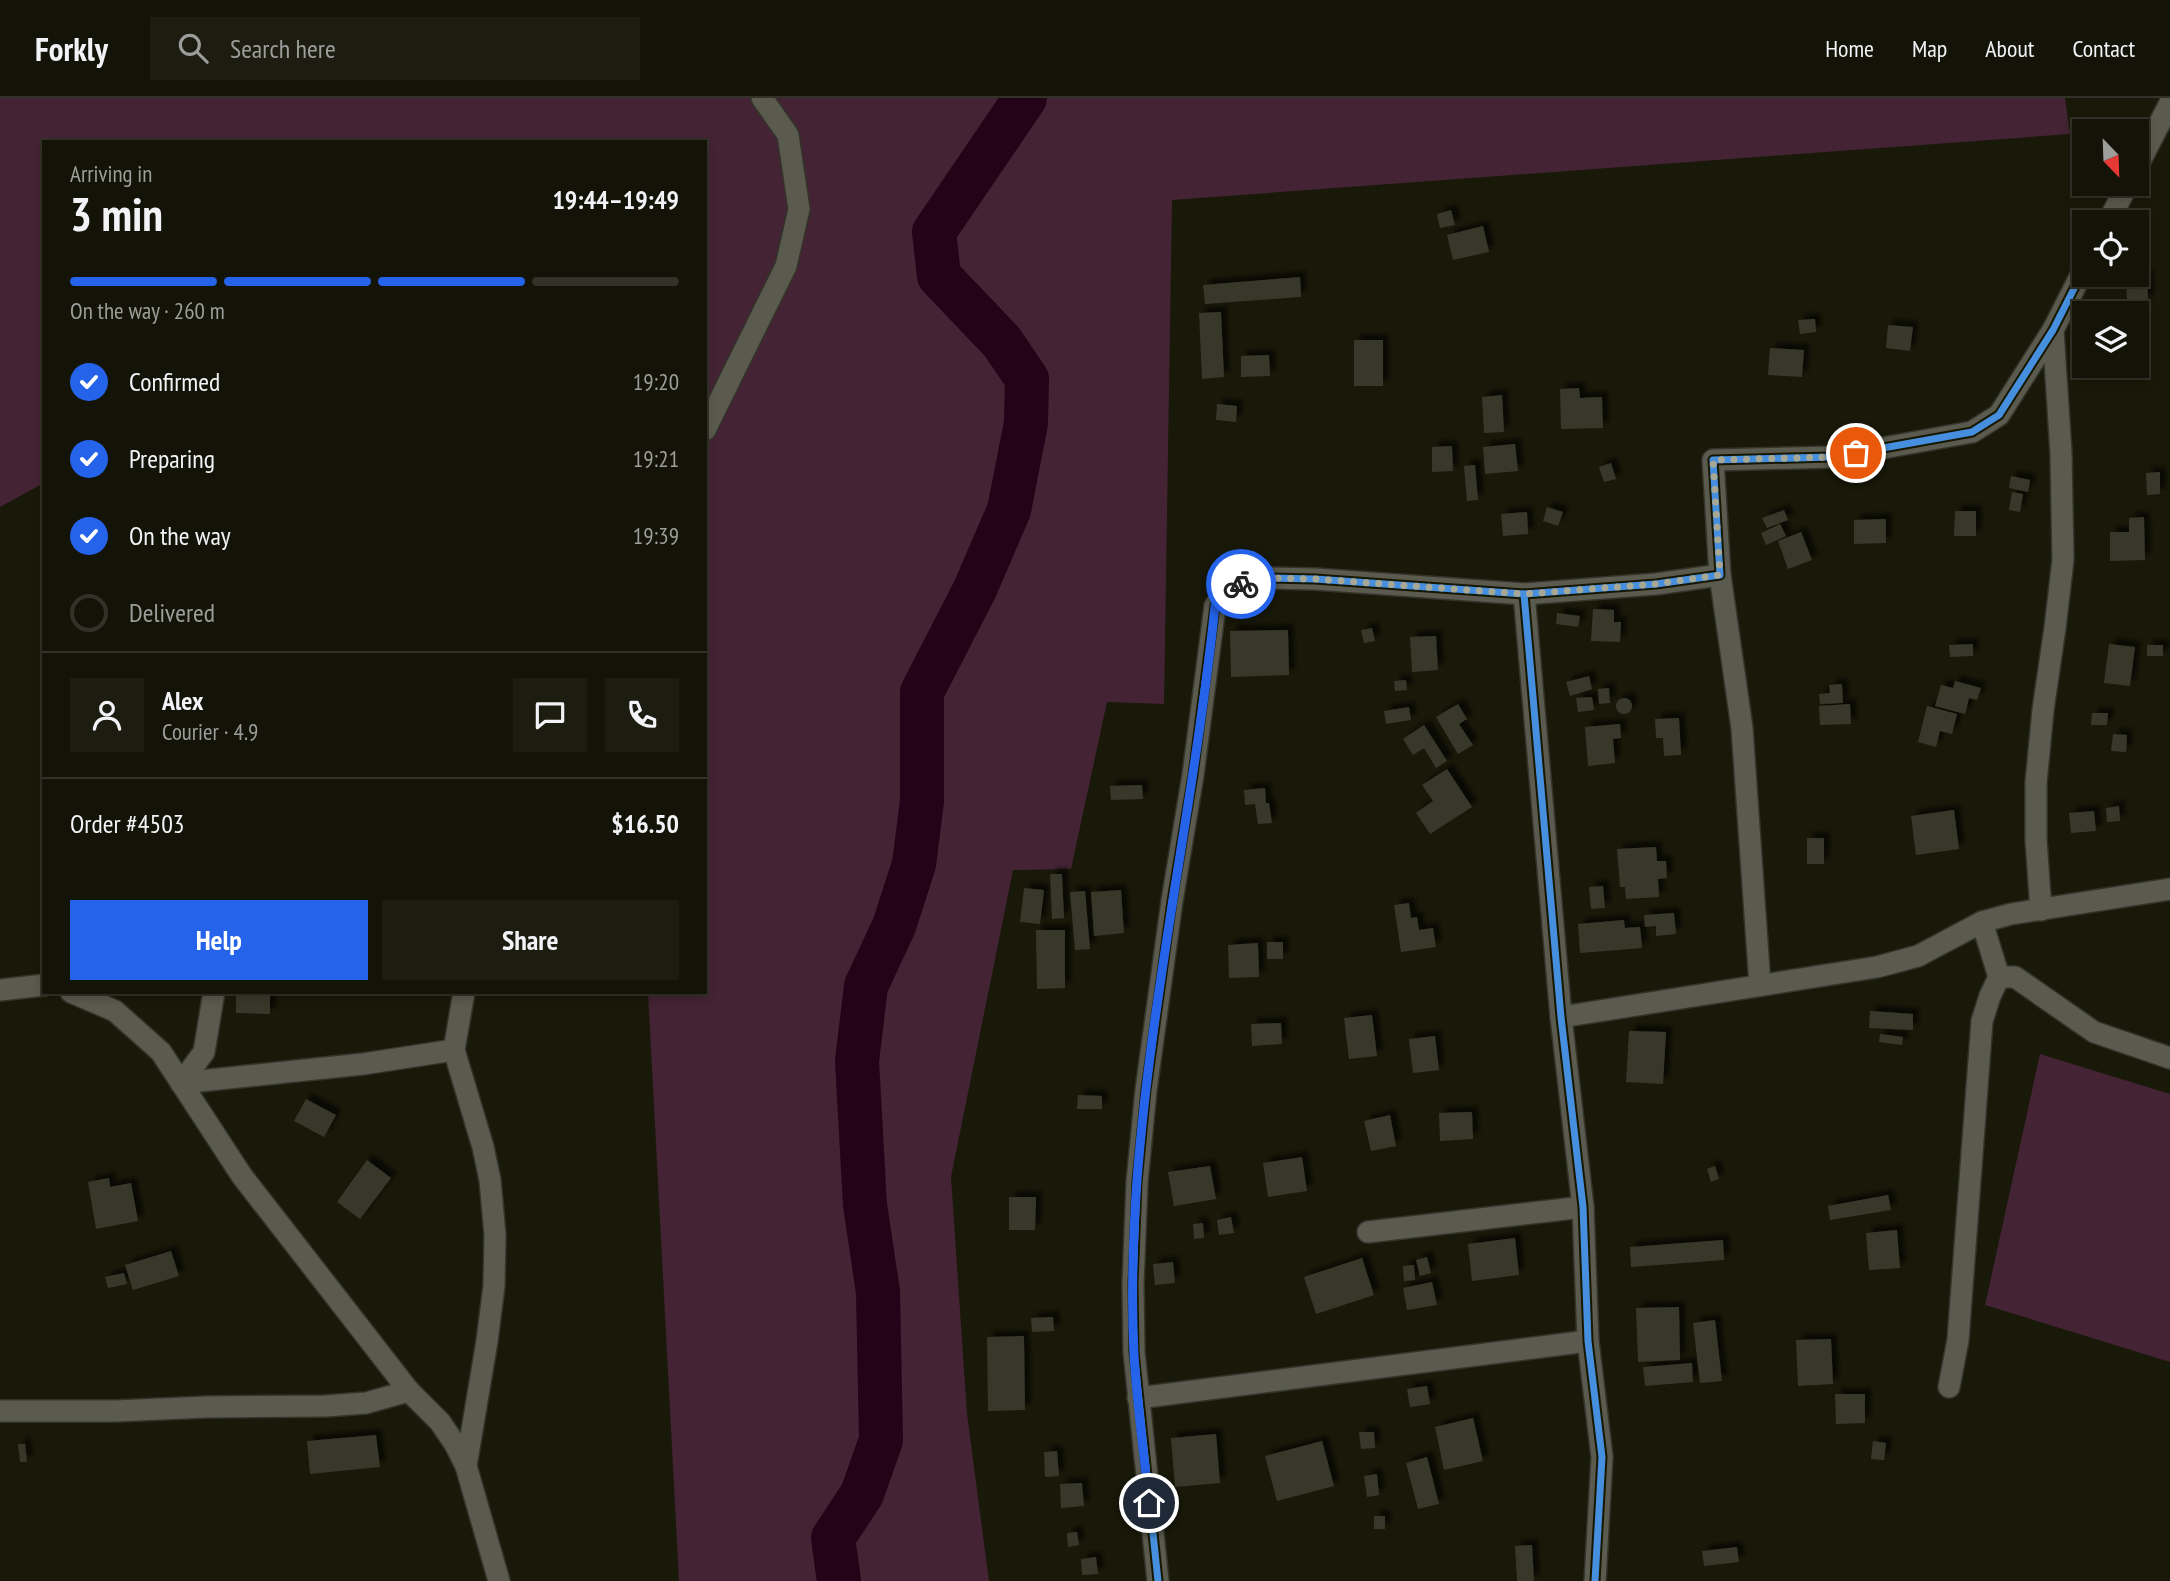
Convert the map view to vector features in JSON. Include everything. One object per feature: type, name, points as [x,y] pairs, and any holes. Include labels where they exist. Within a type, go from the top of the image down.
[{"type":"street","points":[[707,426],[786,266],[799,209],[788,135],[762,98]]},
{"type":"street","points":[[2149,144],[2170,103]]},
{"type":"street","points":[[1760,985],[1742,728],[1720,575],[1713,460],[1833,457],[1972,432],[1998,415],[2053,330],[2075,287]]},
{"type":"street","points":[[2041,910],[2036,841],[2036,783],[2063,559],[2061,453],[2053,330]]},
{"type":"street","points":[[1158,1581],[1134,1352],[1133,1284],[1137,1182],[1146,1090],[1172,901],[1194,775],[1215,606],[1228,589],[1267,578],[1524,594],[1656,584],[1720,575]]},
{"type":"street","points":[[1524,594],[1561,1017],[1583,1207],[1588,1341],[1602,1457],[1595,1581]]},
{"type":"street","points":[[1561,1017],[1877,967],[1918,956],[1982,922],[2011,914],[2170,890]]},
{"type":"street","points":[[1950,1387],[1959,1326],[1982,1021],[1999,977],[1982,922]]},
{"type":"street","points":[[1999,977],[2015,977],[2094,1032],[2170,1058]]},
{"type":"street","points":[[0,990],[42,985]]},
{"type":"street","points":[[76,994],[115,1011],[161,1052],[242,1176],[409,1391],[440,1422],[466,1466],[499,1581]]},
{"type":"street","points":[[181,1083],[204,1052],[214,994]]},
{"type":"street","points":[[464,994],[454,1050],[483,1147],[490,1180],[495,1235],[494,1286],[466,1466]]},
{"type":"street","points":[[181,1083],[363,1064],[454,1050]]},
{"type":"street","points":[[1368,1232],[1583,1207]]},
{"type":"street","points":[[1138,1398],[1588,1341]]},
{"type":"street","points":[[0,1411],[324,1406],[366,1403],[409,1391]]},
{"type":"shaded area","points":[[0,98],[2065,98],[2070,134],[1172,200],[1164,704],[1107,702],[1071,869],[1013,870],[951,1177],[967,1414],[989,1581],[679,1581],[648,994],[707,994],[707,140],[42,140],[42,484],[0,507]]},
{"type":"shaded area","points":[[2040,1054],[2170,1094],[2170,1362],[1985,1305]]},
{"type":"building","points":[[1451,210],[1455,225],[1440,228],[1437,214]]},
{"type":"building","points":[[1483,226],[1489,252],[1453,260],[1447,235]]},
{"type":"building","points":[[1300,277],[1301,297],[1205,304],[1203,285]]},
{"type":"building","points":[[2126,287],[2147,287],[2148,301],[2127,301]]},
{"type":"building","points":[[1221,312],[1224,377],[1202,379],[1199,313]]},
{"type":"building","points":[[1815,319],[1816,332],[1800,334],[1798,320]]},
{"type":"building","points":[[1888,325],[1913,327],[1910,351],[1886,348]]},
{"type":"building","points":[[1354,340],[1383,340],[1383,386],[1354,386]]},
{"type":"building","points":[[1770,348],[1804,350],[1802,377],[1768,375]]},
{"type":"building","points":[[1269,355],[1270,376],[1241,377],[1241,356]]},
{"type":"building","points":[[1579,388],[1580,398],[1602,397],[1603,428],[1561,429],[1560,389]]},
{"type":"building","points":[[1502,395],[1504,432],[1484,433],[1482,397]]},
{"type":"building","points":[[1217,404],[1237,406],[1236,422],[1216,420]]},
{"type":"building","points":[[1515,444],[1518,471],[1485,474],[1483,447]]},
{"type":"building","points":[[1452,446],[1453,471],[1432,472],[1432,447]]},
{"type":"building","points":[[1611,463],[1616,479],[1604,482],[1599,467]]},
{"type":"building","points":[[1475,465],[1478,500],[1467,501],[1464,466]]},
{"type":"building","points":[[2160,472],[2160,494],[2147,495],[2146,473]]},
{"type":"building","points":[[2011,476],[2030,480],[2028,492],[2009,488]]},
{"type":"building","points":[[2012,492],[2023,494],[2020,512],[2009,510]]},
{"type":"building","points":[[1547,507],[1563,512],[1558,526],[1543,521]]},
{"type":"building","points":[[1784,510],[1788,520],[1767,528],[1762,518]]},
{"type":"building","points":[[1955,511],[1976,511],[1976,536],[1954,536]]},
{"type":"building","points":[[1527,512],[1528,534],[1503,536],[1501,514]]},
{"type":"building","points":[[2144,517],[2145,560],[2110,561],[2110,532],[2129,532],[2129,518]]},
{"type":"building","points":[[1886,519],[1886,543],[1854,544],[1854,520]]},
{"type":"building","points":[[1780,524],[1786,536],[1766,545],[1761,533]]},
{"type":"building","points":[[1801,532],[1812,560],[1788,569],[1778,541]]},
{"type":"building","points":[[1593,609],[1614,610],[1614,622],[1621,622],[1620,642],[1591,641]]},
{"type":"building","points":[[1557,613],[1580,616],[1578,627],[1556,624]]},
{"type":"building","points":[[1372,628],[1375,641],[1364,643],[1361,630]]},
{"type":"building","points":[[1288,630],[1289,675],[1231,677],[1230,631]]},
{"type":"building","points":[[1436,636],[1438,670],[1412,672],[1410,637]]},
{"type":"building","points":[[1973,644],[1973,656],[1950,657],[1949,645]]},
{"type":"building","points":[[2109,644],[2135,647],[2130,686],[2104,683]]},
{"type":"building","points":[[2147,645],[2163,645],[2163,656],[2147,656]]},
{"type":"building","points":[[1589,676],[1592,689],[1570,696],[1566,682]]},
{"type":"building","points":[[1406,680],[1407,690],[1395,691],[1394,681]]},
{"type":"building","points":[[1955,681],[1981,688],[1977,700],[1969,698],[1965,714],[1935,706],[1941,685],[1953,688]]},
{"type":"building","points":[[1842,684],[1843,703],[1820,704],[1819,694],[1830,693],[1829,685]]},
{"type":"building","points":[[1609,688],[1610,703],[1599,704],[1598,689]]},
{"type":"building","points":[[1592,697],[1594,710],[1578,712],[1576,698]]},
{"type":"building","points":[[1624,698],[1632,706],[1624,714],[1616,706]]},
{"type":"building","points":[[1458,704],[1467,719],[1459,724],[1473,745],[1458,754],[1436,717]]},
{"type":"building","points":[[1850,704],[1851,724],[1820,725],[1819,706]]},
{"type":"building","points":[[1927,706],[1957,714],[1952,734],[1940,731],[1936,747],[1918,742]]},
{"type":"building","points":[[1409,707],[1411,720],[1386,724],[1384,711]]},
{"type":"building","points":[[2092,713],[2108,713],[2107,725],[2091,725]]},
{"type":"building","points":[[1679,718],[1681,755],[1664,756],[1663,738],[1656,738],[1655,719]]},
{"type":"building","points":[[1620,724],[1621,738],[1613,739],[1615,763],[1588,766],[1585,727]]},
{"type":"building","points":[[1424,725],[1447,761],[1436,768],[1424,748],[1413,755],[1403,739]]},
{"type":"building","points":[[2113,734],[2127,735],[2126,752],[2111,751]]},
{"type":"building","points":[[1447,769],[1472,807],[1430,834],[1416,813],[1433,801],[1422,785]]},
{"type":"building","points":[[1142,785],[1143,799],[1111,800],[1110,786]]},
{"type":"building","points":[[1265,788],[1272,823],[1258,824],[1255,804],[1245,805],[1244,790]]},
{"type":"building","points":[[2119,806],[2120,821],[2107,822],[2106,808]]},
{"type":"building","points":[[1954,810],[1959,849],[1916,855],[1911,816]]},
{"type":"building","points":[[2094,811],[2096,831],[2071,833],[2069,813]]},
{"type":"building","points":[[1807,838],[1824,838],[1824,864],[1807,864]]},
{"type":"building","points":[[1656,847],[1657,861],[1666,861],[1667,878],[1658,879],[1659,897],[1626,899],[1625,887],[1620,887],[1617,849]]},
{"type":"building","points":[[1050,874],[1062,874],[1064,918],[1052,919]]},
{"type":"building","points":[[1603,886],[1605,908],[1591,909],[1589,887]]},
{"type":"building","points":[[1024,888],[1044,890],[1040,924],[1020,922]]},
{"type":"building","points":[[1121,890],[1124,933],[1094,936],[1091,892]]},
{"type":"building","points":[[1085,891],[1090,949],[1075,950],[1070,892]]},
{"type":"building","points":[[1409,903],[1411,918],[1417,917],[1419,930],[1433,928],[1436,947],[1401,952],[1394,905]]},
{"type":"building","points":[[1674,913],[1676,934],[1656,936],[1656,926],[1645,927],[1644,915]]},
{"type":"building","points":[[1624,920],[1625,928],[1640,927],[1642,948],[1580,953],[1578,924]]},
{"type":"building","points":[[1036,930],[1065,930],[1065,988],[1037,989]]},
{"type":"building","points":[[1267,942],[1283,942],[1283,959],[1267,959]]},
{"type":"building","points":[[1258,943],[1259,977],[1229,978],[1228,945]]},
{"type":"building","points":[[236,994],[270,994],[270,1014],[236,1013]]},
{"type":"building","points":[[1870,1011],[1913,1014],[1913,1030],[1869,1028]]},
{"type":"building","points":[[1372,1015],[1377,1056],[1349,1059],[1344,1018]]},
{"type":"building","points":[[1281,1023],[1282,1044],[1252,1046],[1251,1024]]},
{"type":"building","points":[[1629,1031],[1666,1032],[1663,1084],[1626,1082]]},
{"type":"building","points":[[1880,1034],[1903,1037],[1902,1045],[1879,1042]]},
{"type":"building","points":[[1435,1036],[1439,1070],[1413,1073],[1409,1039]]},
{"type":"building","points":[[1078,1095],[1102,1096],[1102,1109],[1077,1109]]},
{"type":"building","points":[[306,1099],[336,1115],[324,1137],[294,1121]]},
{"type":"building","points":[[1472,1112],[1473,1139],[1440,1141],[1439,1113]]},
{"type":"building","points":[[1390,1115],[1396,1146],[1371,1151],[1364,1121]]},
{"type":"building","points":[[1302,1157],[1307,1191],[1268,1197],[1263,1163]]},
{"type":"building","points":[[367,1160],[391,1178],[360,1219],[337,1202]]},
{"type":"building","points":[[1210,1166],[1216,1199],[1174,1206],[1168,1172]]},
{"type":"building","points":[[1715,1166],[1719,1179],[1711,1182],[1707,1169]]},
{"type":"building","points":[[109,1178],[110,1187],[131,1183],[138,1221],[96,1229],[88,1182]]},
{"type":"building","points":[[1888,1195],[1891,1210],[1830,1220],[1828,1206]]},
{"type":"building","points":[[1009,1197],[1036,1197],[1035,1230],[1009,1230]]},
{"type":"building","points":[[1231,1217],[1234,1233],[1219,1235],[1217,1220]]},
{"type":"building","points":[[1203,1223],[1204,1238],[1194,1239],[1193,1224]]},
{"type":"building","points":[[1897,1230],[1900,1268],[1869,1270],[1866,1233]]},
{"type":"building","points":[[1515,1238],[1519,1275],[1472,1281],[1468,1244]]},
{"type":"building","points":[[1723,1240],[1724,1260],[1631,1267],[1630,1247]]},
{"type":"building","points":[[171,1251],[179,1276],[133,1290],[125,1265]]},
{"type":"building","points":[[1427,1257],[1431,1273],[1420,1276],[1416,1260]]},
{"type":"building","points":[[1362,1258],[1374,1295],[1316,1314],[1304,1277]]},
{"type":"building","points":[[1173,1262],[1175,1283],[1155,1285],[1153,1264]]},
{"type":"building","points":[[1414,1265],[1415,1280],[1404,1281],[1403,1266]]},
{"type":"building","points":[[124,1273],[127,1284],[108,1288],[105,1277]]},
{"type":"building","points":[[1432,1282],[1437,1305],[1407,1310],[1403,1288]]},
{"type":"building","points":[[1679,1307],[1680,1360],[1638,1362],[1636,1308]]},
{"type":"building","points":[[1053,1317],[1054,1331],[1032,1332],[1031,1318]]},
{"type":"building","points":[[1715,1320],[1722,1381],[1700,1383],[1693,1323]]},
{"type":"building","points":[[1024,1336],[1025,1410],[988,1411],[987,1337]]},
{"type":"building","points":[[1831,1339],[1833,1384],[1798,1386],[1796,1340]]},
{"type":"building","points":[[1692,1363],[1693,1382],[1645,1386],[1643,1367]]},
{"type":"building","points":[[1427,1386],[1430,1404],[1410,1407],[1407,1389]]},
{"type":"building","points":[[1835,1394],[1865,1394],[1865,1423],[1836,1424]]},
{"type":"building","points":[[1473,1418],[1483,1461],[1444,1470],[1435,1427]]},
{"type":"building","points":[[1359,1432],[1374,1432],[1375,1448],[1361,1449]]},
{"type":"building","points":[[1216,1434],[1220,1483],[1175,1487],[1171,1438]]},
{"type":"building","points":[[376,1435],[380,1467],[310,1474],[307,1441]]},
{"type":"building","points":[[1322,1441],[1334,1486],[1277,1501],[1265,1456]]},
{"type":"building","points":[[1873,1441],[1886,1443],[1884,1460],[1871,1459]]},
{"type":"building","points":[[18,1444],[25,1444],[27,1462],[20,1462]]},
{"type":"building","points":[[1057,1451],[1059,1476],[1045,1477],[1044,1452]]},
{"type":"building","points":[[1427,1457],[1439,1504],[1418,1509],[1406,1463]]},
{"type":"building","points":[[1377,1474],[1379,1495],[1367,1497],[1364,1476]]},
{"type":"building","points":[[1082,1483],[1084,1506],[1061,1508],[1060,1484]]},
{"type":"building","points":[[1374,1516],[1385,1516],[1385,1529],[1374,1529]]},
{"type":"building","points":[[1077,1532],[1079,1545],[1068,1547],[1067,1533]]},
{"type":"building","points":[[1532,1545],[1534,1581],[1517,1581],[1515,1546]]},
{"type":"building","points":[[1737,1547],[1739,1562],[1704,1566],[1702,1551]]},
{"type":"building","points":[[1096,1557],[1098,1574],[1082,1575],[1081,1559]]},
{"type":"waterway","points":[[839,1581],[833,1538],[862,1494],[881,1440],[878,1292],[865,1205],[857,1061],[866,986],[894,926],[914,864],[922,801],[922,692],[975,589],[1009,510],[1026,423],[1027,379],[1002,342],[939,276],[934,232],[1025,98]]},
{"type":"cycle path","points":[[1158,1581],[1134,1352],[1133,1284],[1137,1182],[1146,1090],[1215,606],[1228,589],[1267,578],[1524,594],[1656,584],[1720,575],[1713,460],[1833,457],[1972,432],[1999,415],[2053,330],[2075,287]]},
{"type":"cycle path","points":[[1524,594],[1561,1017],[1583,1207],[1588,1341],[1602,1457],[1595,1581]]},
{"type":"way so far","points":[[1241,584],[1267,578],[1315,579],[1524,594],[1656,584],[1720,575],[1713,460],[1833,457],[1856,453]]},
{"type":"route","points":[[1149,1503],[1134,1352],[1133,1307],[1137,1182],[1146,1090],[1172,901],[1194,775],[1215,606],[1228,589],[1241,584]]}]
